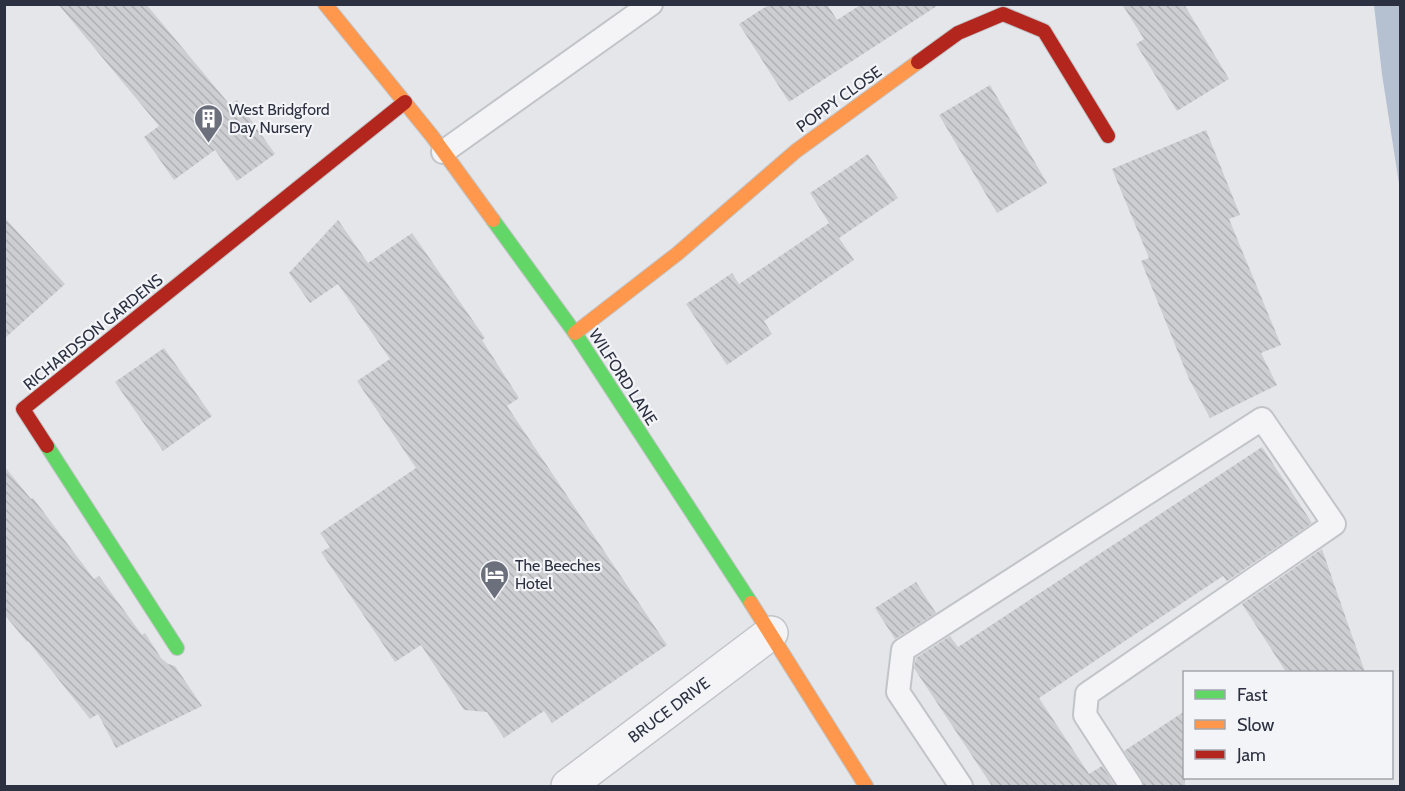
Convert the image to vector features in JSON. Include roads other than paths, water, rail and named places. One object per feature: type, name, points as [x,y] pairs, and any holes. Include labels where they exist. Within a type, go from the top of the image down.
[{"type":"street","name":"WILFORD LANE","points":[[325,4],[443,152],[575,333],[771,633],[866,786]]},
{"type":"street","name":"POPPY CLOSE","points":[[575,333],[677,254],[796,151],[958,33],[1003,14],[1044,31],[1108,136]]},
{"type":"street","name":"RICHARDSON GARDENS","points":[[177,648],[23,409],[405,102]]},
{"type":"street","name":"BRUCE DRIVE","points":[[568,786],[771,633]]},
{"type":"lane","points":[[443,152],[651,4]]},
{"type":"lane","points":[[961,786],[898,692],[903,650],[1262,419],[1334,524],[1087,694],[1085,715],[1131,786]]},
{"type":"water","points":[[1374,5],[1400,5],[1400,190],[1382,74]]},
{"type":"place","name":"West Bridgford Day Nursery","points":[[208,144]]},
{"type":"place","name":"The Beeches Hotel","points":[[494,600]]}]
